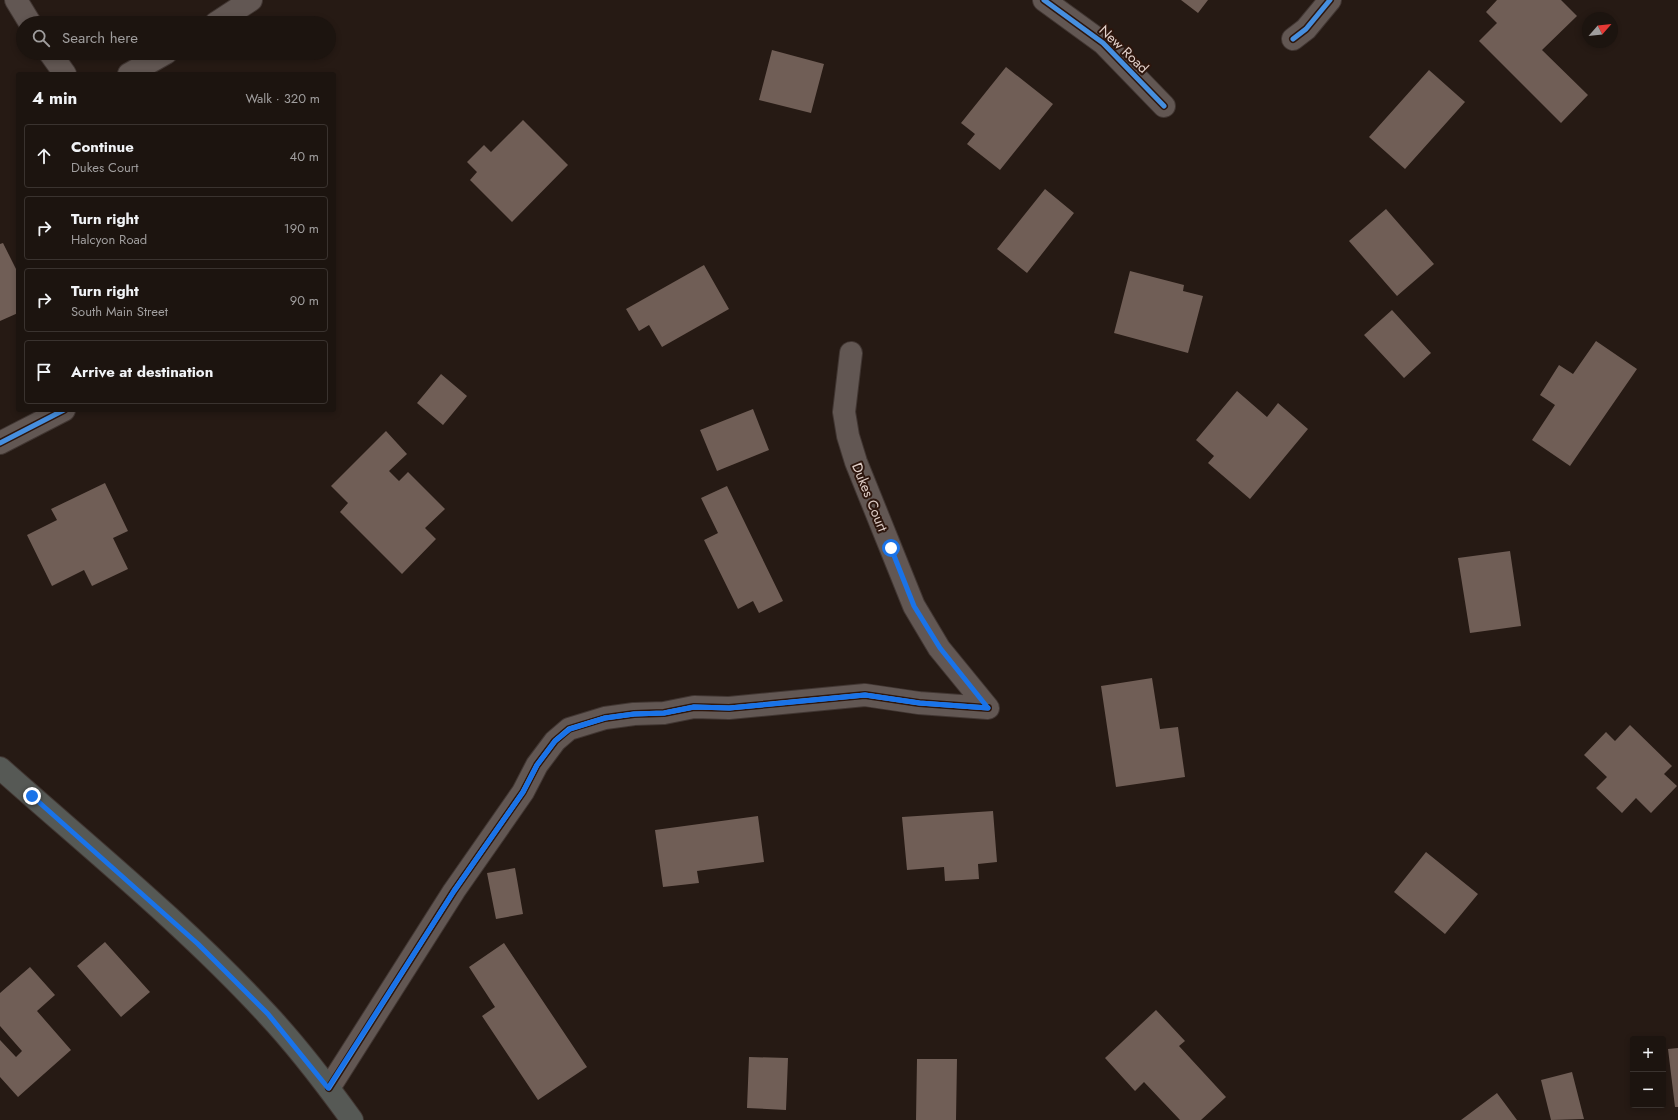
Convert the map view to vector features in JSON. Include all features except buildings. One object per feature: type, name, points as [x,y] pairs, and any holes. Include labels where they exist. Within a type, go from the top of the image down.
[{"type":"main road","points":[[0,768],[198,944],[268,1014],[352,1120]]},
{"type":"street","points":[[16,0],[26,16]]},
{"type":"street","points":[[227,16],[251,0]]},
{"type":"street","name":"New Road","points":[[1044,0],[1103,43],[1164,106]]},
{"type":"street","points":[[1293,39],[1306,29],[1330,0]]},
{"type":"street","points":[[133,72],[154,60]]},
{"type":"street","name":"Dukes Court","points":[[328,1088],[454,891],[523,792],[537,765],[555,741],[570,729],[605,718],[634,714],[664,713],[694,707],[730,708],[865,695],[920,703],[988,708],[940,648],[914,606],[856,462],[848,436],[844,412],[851,353]]},
{"type":"street","points":[[0,443],[60,412]]},
{"type":"cycle path","points":[[1044,0],[1103,43],[1164,106]]},
{"type":"cycle path","points":[[1293,39],[1306,29],[1330,0]]},
{"type":"cycle path","points":[[0,443],[60,412]]},
{"type":"cycle path","points":[[329,1088],[454,891],[523,792],[537,765],[555,741],[569,729],[605,718],[634,714],[664,713],[694,707],[729,708],[865,695],[919,703],[988,708]]},
{"type":"route","points":[[32,796],[198,944],[268,1014],[328,1088],[454,891],[523,792],[537,765],[555,741],[570,729],[605,718],[634,714],[664,713],[694,707],[730,708],[865,695],[920,703],[988,708],[940,648],[914,606],[891,548]]}]
